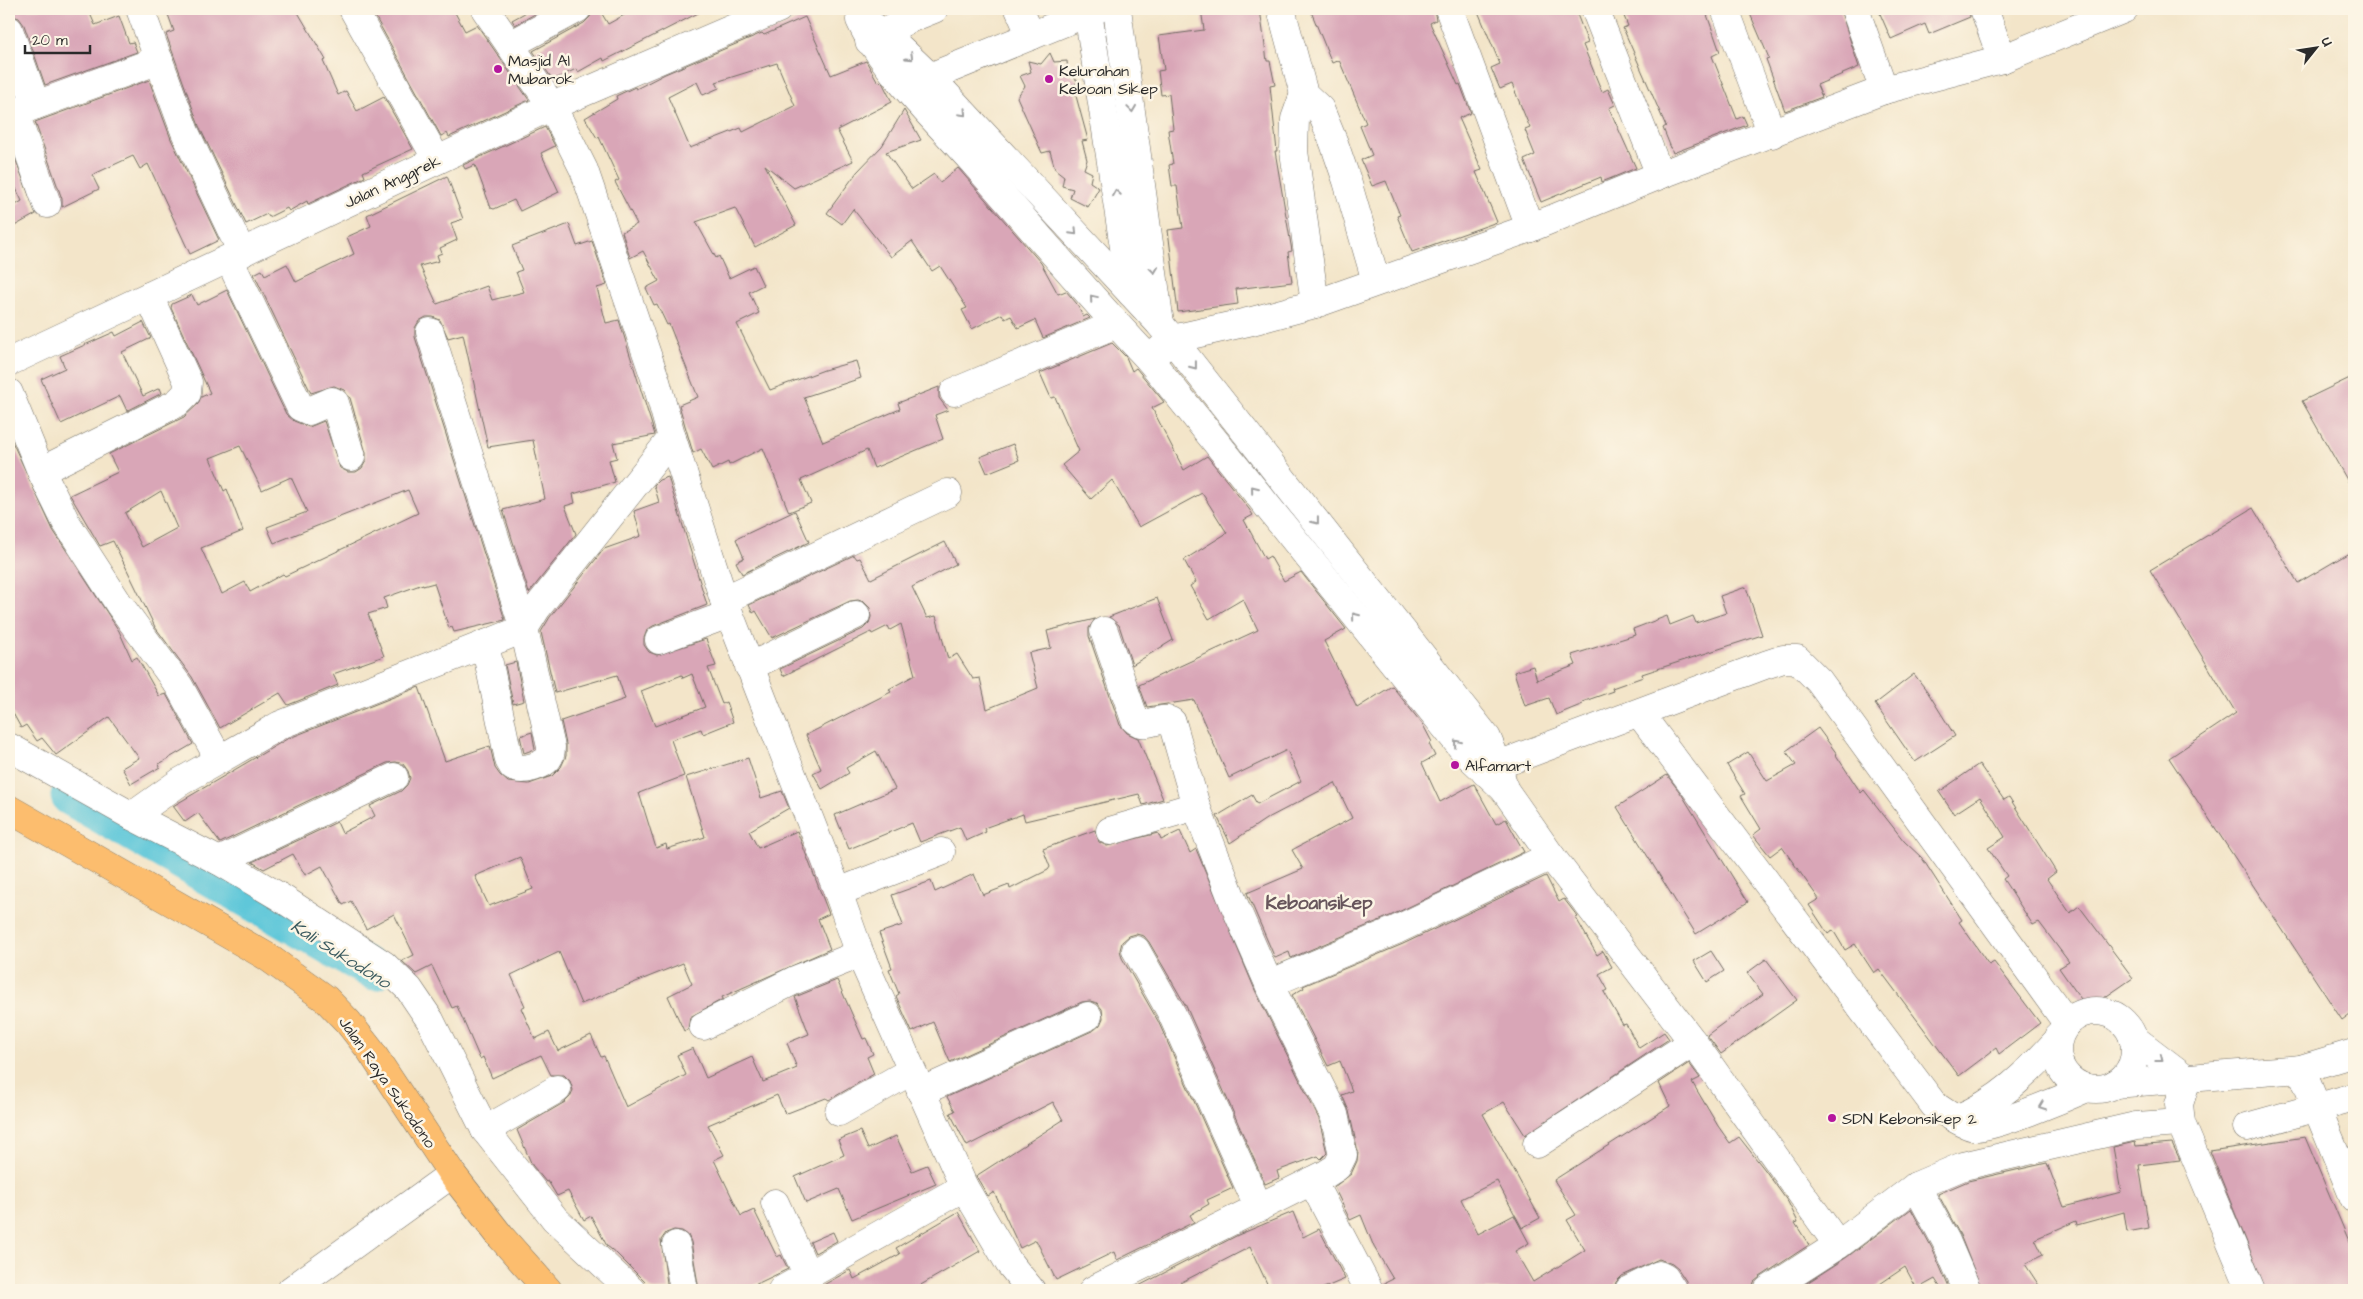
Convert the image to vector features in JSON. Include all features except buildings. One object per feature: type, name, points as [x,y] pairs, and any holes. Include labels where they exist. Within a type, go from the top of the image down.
[{"type":"main road","name":"Jalan Raya Sukodono","points":[[9,809],[266,956],[326,999],[348,1022],[370,1050],[452,1174],[501,1237],[548,1290]]},
{"type":"street","points":[[140,9],[235,256],[300,407],[309,411],[327,402],[332,401],[335,403],[351,456]]},
{"type":"street","points":[[353,9],[437,160]]},
{"type":"street","points":[[485,9],[552,106],[584,170],[603,221],[656,381],[672,438],[727,607],[838,892],[860,954],[964,1187],[1009,1263],[1031,1290]]},
{"type":"street","points":[[510,45],[577,9]]},
{"type":"street","name":"Jalan Anggrek","points":[[9,362],[552,106],[778,9]]},
{"type":"street","points":[[864,25],[934,9]]},
{"type":"street","points":[[1018,9],[1031,36]]},
{"type":"street","points":[[1117,9],[1166,332],[1149,359]]},
{"type":"street","points":[[1281,9],[1304,94],[1320,109],[1334,143],[1376,281]]},
{"type":"street","points":[[1449,9],[1530,228]]},
{"type":"street","points":[[1595,9],[1660,175]]},
{"type":"street","points":[[1725,9],[1772,134]]},
{"type":"street","points":[[1855,9],[1884,90]]},
{"type":"street","points":[[1984,9],[2002,59]]},
{"type":"street","points":[[1166,332],[1252,321],[1315,304],[1530,228],[1660,175],[1884,90],[2002,59],[2124,9]]},
{"type":"street","points":[[920,83],[1093,10],[1131,293]]},
{"type":"street","points":[[864,25],[1131,293],[1166,332],[1487,738],[1496,776]]},
{"type":"street","points":[[9,30],[20,111],[47,204]]},
{"type":"street","points":[[20,111],[159,60]]},
{"type":"street","points":[[920,83],[1116,324],[1149,359],[1453,738],[1496,776],[1551,856],[1693,1042],[1838,1245]]},
{"type":"street","points":[[1304,94],[1295,119],[1294,151],[1315,304]]},
{"type":"street","points":[[41,471],[177,403],[187,393],[188,382],[149,296]]},
{"type":"street","points":[[954,392],[1116,324]]},
{"type":"street","points":[[430,332],[524,628],[551,747],[550,755],[546,761],[523,770],[513,767],[508,760],[485,644]]},
{"type":"street","points":[[9,393],[41,471],[66,522],[119,604],[179,686],[219,759]]},
{"type":"street","points":[[132,816],[180,782],[280,725],[524,628],[537,608],[672,438]]},
{"type":"street","points":[[659,640],[948,493]]},
{"type":"street","points":[[749,667],[856,614]]},
{"type":"street","points":[[1093,1290],[1312,1182],[1337,1167],[1343,1155],[1339,1130],[1327,1096],[1270,984],[1230,895],[1196,806],[1172,722],[1166,719],[1144,724],[1135,720],[1104,631]]},
{"type":"street","points":[[1496,776],[1640,714],[1783,659],[1797,659],[1819,681],[2062,1032],[2058,1062],[2069,1079],[2088,1088],[2101,1089],[2115,1084],[2301,1069],[2354,1053]]},
{"type":"street","points":[[1640,714],[1923,1092],[1938,1108],[1950,1117],[1958,1118],[1975,1127],[2004,1121],[2088,1088]]},
{"type":"street","points":[[9,747],[132,816],[219,861],[368,953],[409,989],[430,1020],[486,1130],[555,1219],[631,1290]]},
{"type":"street","points":[[219,861],[394,777]]},
{"type":"street","points":[[1110,831],[1196,806]]},
{"type":"street","points":[[838,892],[941,852]]},
{"type":"street","points":[[1270,984],[1396,930],[1551,856]]},
{"type":"street","points":[[1136,950],[1172,1014],[1259,1208]]},
{"type":"street","points":[[703,1026],[795,980],[860,954]]},
{"type":"street","points":[[1958,1118],[1976,1112],[2030,1072],[2062,1032],[2084,1012],[2104,1012],[2123,1021],[2133,1038],[2187,1079]]},
{"type":"street","points":[[839,1112],[1088,1016]]},
{"type":"street","points":[[2115,1084],[2128,1073],[2135,1056],[2133,1038]]},
{"type":"street","points":[[1537,1144],[1693,1042]]},
{"type":"street","points":[[2301,1069],[2354,1198]]},
{"type":"street","points":[[2187,1079],[2179,1104],[2181,1123],[2250,1290]]},
{"type":"street","points":[[486,1130],[557,1089]]},
{"type":"street","points":[[2247,1127],[2354,1097]]},
{"type":"street","points":[[1768,1290],[1838,1245],[1916,1186],[1963,1166],[2136,1126],[2181,1123]]},
{"type":"street","points":[[291,1290],[452,1174]]},
{"type":"street","points":[[1312,1182],[1369,1290]]},
{"type":"street","points":[[1916,1186],[1946,1241],[1967,1290]]},
{"type":"street","points":[[782,1290],[964,1187]]},
{"type":"street","points":[[775,1204],[808,1276]]},
{"type":"street","points":[[676,1245],[684,1290]]},
{"type":"street","points":[[321,1290],[347,1250]]},
{"type":"street","points":[[1628,1290],[1659,1275],[1665,1278],[1673,1290]]},
{"type":"waterway","name":"Kali Sukodono","points":[[70,796],[374,971]]},
{"type":"place","name":"Masjid Al Mubarok","points":[[498,69]]},
{"type":"place","name":"Kelurahan Keboan Sikep","points":[[1049,79]]},
{"type":"place","name":"Alfamart","points":[[1455,765]]},
{"type":"place","name":"SDN Kebonsikep 2","points":[[1832,1118]]},
{"type":"district","name":"Keboansikep","points":[[1319,902]]}]
